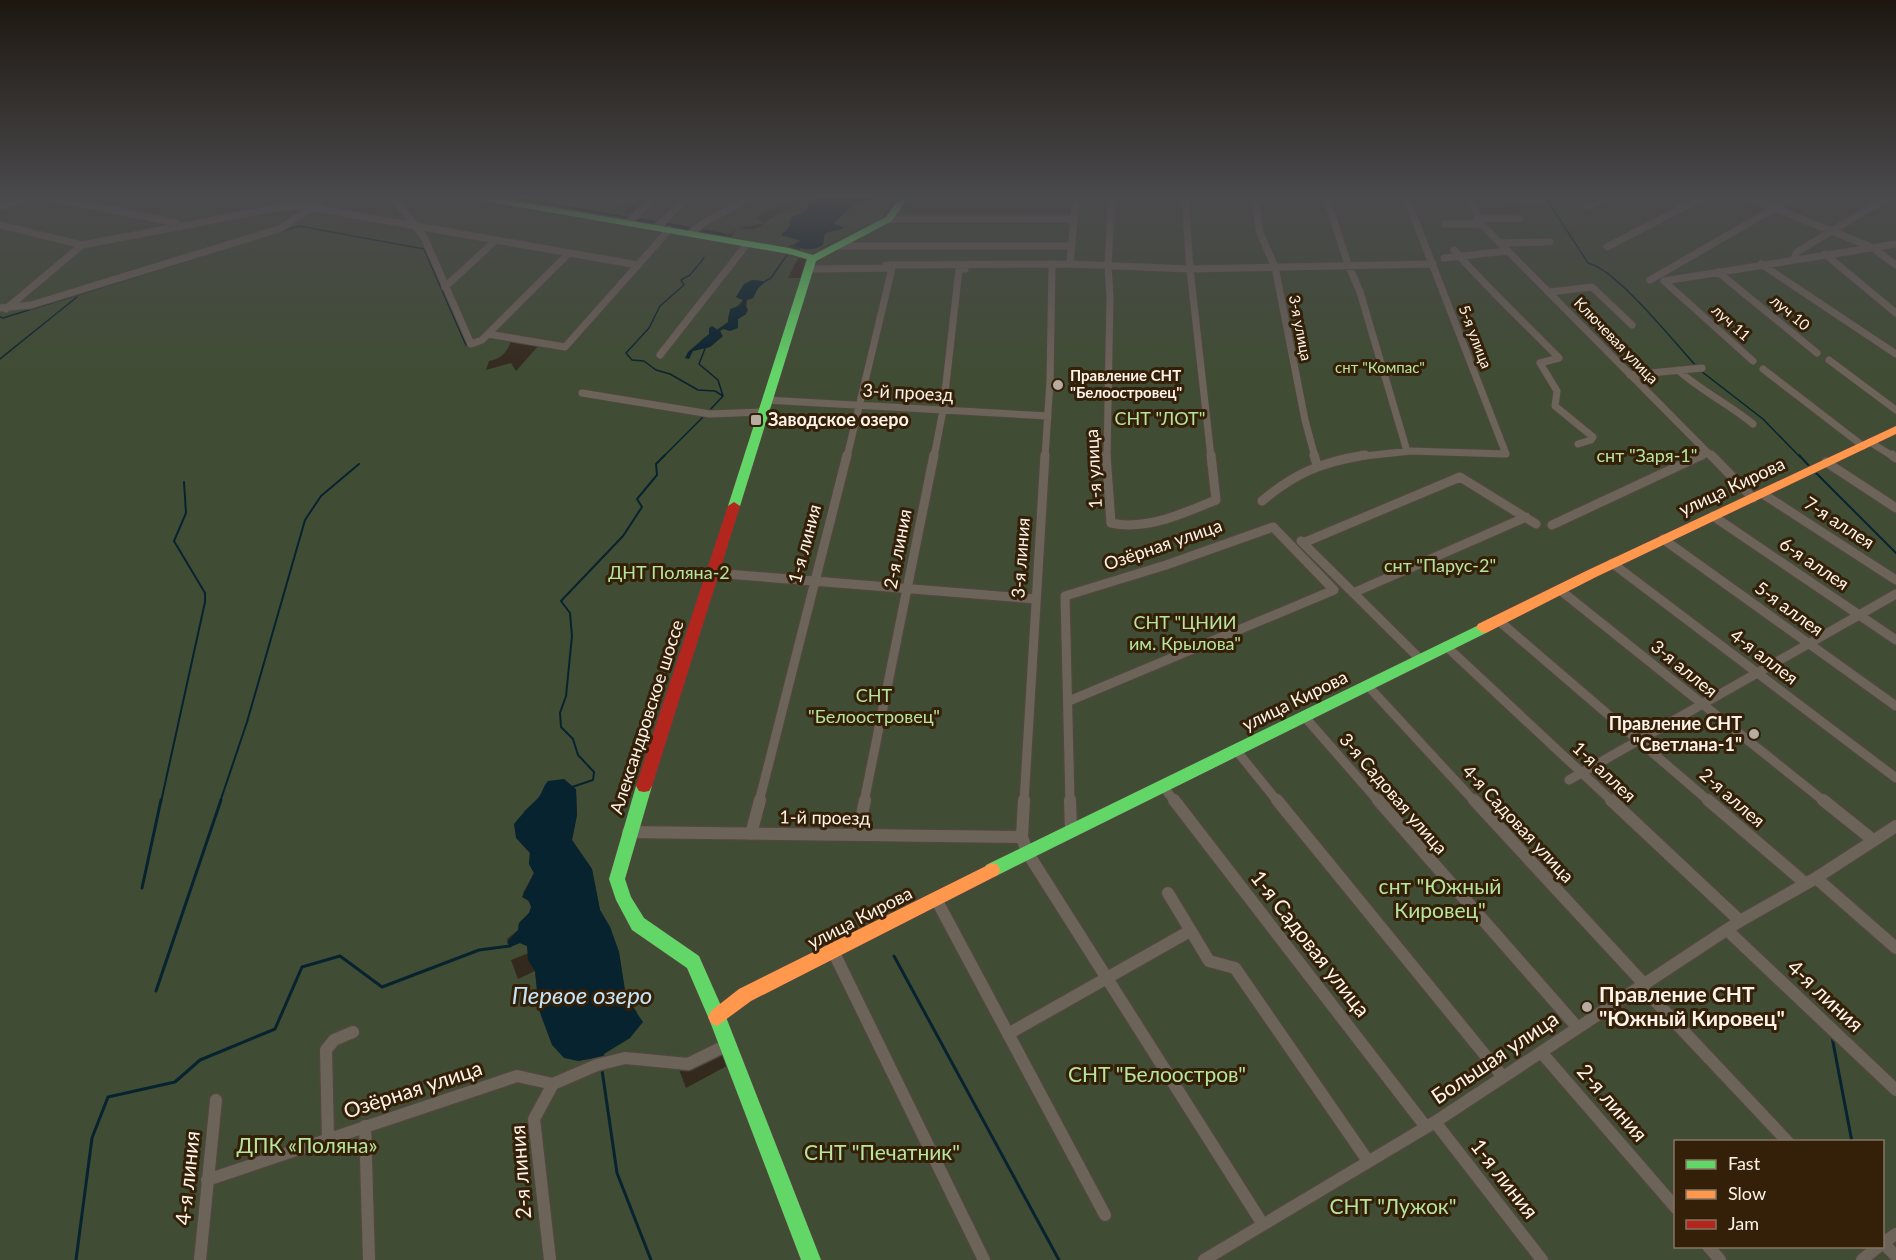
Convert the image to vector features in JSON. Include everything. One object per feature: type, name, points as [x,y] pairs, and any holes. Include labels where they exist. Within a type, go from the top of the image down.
[{"type":"street","points":[[3,308],[68,256]]},
{"type":"street","points":[[3,308],[31,305],[192,256]]},
{"type":"street","points":[[433,256],[471,344],[482,340],[566,256]]},
{"type":"street","points":[[445,287],[479,256]]},
{"type":"street","points":[[579,256],[638,266]]},
{"type":"street","points":[[488,334],[566,347],[645,256]]},
{"type":"street","points":[[660,355],[738,256]]},
{"type":"street","points":[[802,256],[810,265],[818,266],[1070,264],[1190,269],[1433,264]]},
{"type":"street","points":[[810,265],[823,256]]},
{"type":"street","points":[[1070,256],[1070,264]]},
{"type":"street","name":"1-я улица","points":[[1109,256],[1110,296],[1106,449],[1111,523],[1120,527],[1145,523],[1216,500],[1190,269]]},
{"type":"street","points":[[1189,256],[1190,269]]},
{"type":"street","name":"3-я улица","points":[[1270,256],[1275,267],[1305,420],[1317,465]]},
{"type":"street","points":[[1262,501],[1271,491],[1317,465],[1359,456],[1407,451],[1359,292],[1345,256]]},
{"type":"street","name":"5-я улица","points":[[1407,451],[1506,454],[1429,256]]},
{"type":"street","points":[[1444,258],[1449,256]]},
{"type":"street","points":[[1457,256],[1482,284],[1518,315],[1559,358],[1540,363],[1557,392],[1555,406],[1593,437],[1591,440],[1578,444]]},
{"type":"street","name":"Ключевая улица","points":[[1513,256],[1707,453],[1758,496]]},
{"type":"street","points":[[1650,280],[1692,256]]},
{"type":"street","points":[[1718,272],[1819,256]]},
{"type":"street","points":[[1826,256],[1896,313]]},
{"type":"street","points":[[1883,256],[1896,266]]},
{"type":"street","name":"3-я линия","points":[[1052,264],[1048,416],[1022,837],[1027,852],[1262,1223]]},
{"type":"street","points":[[1761,264],[1896,354]]},
{"type":"street","name":"1-я линия","points":[[751,834],[860,405],[892,268],[810,265]]},
{"type":"street","name":"Александровское шоссе","points":[[810,265],[764,406],[714,573],[628,832],[617,879],[624,900],[638,924],[693,962],[717,1017],[811,1260]]},
{"type":"street","name":"2-я линия","points":[[858,834],[944,410],[962,269]]},
{"type":"street","name":"луч 11","points":[[1718,272],[1664,281],[1753,361]]},
{"type":"street","name":"луч 10","points":[[1718,272],[1817,353]]},
{"type":"street","points":[[1550,292],[1592,287],[1632,325]]},
{"type":"street","points":[[1829,360],[1896,410]]},
{"type":"street","points":[[1630,375],[1699,368]]},
{"type":"street","points":[[1763,369],[1866,444],[1896,458]]},
{"type":"street","points":[[1678,370],[1694,385],[1733,407],[1753,424]]},
{"type":"street","name":"3-й проезд","points":[[582,393],[707,413],[764,406],[860,405],[1048,416]]},
{"type":"street","name":"улица Кирова","points":[[717,1017],[745,995],[1027,852],[1421,660],[1612,563],[1896,430]]},
{"type":"street","points":[[1552,525],[1707,453]]},
{"type":"street","points":[[1817,466],[1896,508]]},
{"type":"street","points":[[1421,660],[1302,542],[1460,477],[1536,524]]},
{"type":"street","name":"7-я аллея","points":[[1758,496],[1896,580]]},
{"type":"street","name":"6-я аллея","points":[[1713,516],[1896,640]]},
{"type":"street","points":[[1353,593],[1526,517]]},
{"type":"street","name":"Озёрная улица","points":[[1273,526],[1334,590],[1069,701],[1065,596],[1166,565],[1273,526]]},
{"type":"street","name":"5-я аллея","points":[[1663,539],[1896,706]]},
{"type":"street","name":"4-я аллея","points":[[1612,563],[1896,778]]},
{"type":"street","points":[[714,573],[908,591],[1036,599]]},
{"type":"street","name":"3-я аллея","points":[[1560,590],[1873,840]]},
{"type":"street","points":[[1569,780],[1639,738],[1810,645],[1896,594]]},
{"type":"street","name":"2-я аллея","points":[[1499,621],[1810,881],[1896,948]]},
{"type":"street","name":"1-я аллея","points":[[1446,646],[1740,921]]},
{"type":"street","name":"4-я Садовая улица","points":[[1368,686],[1642,985]]},
{"type":"street","points":[[1069,701],[1071,831]]},
{"type":"street","name":"3-я Садовая улица","points":[[1304,716],[1577,1027]]},
{"type":"street","points":[[1236,750],[1503,1077]]},
{"type":"street","name":"1-я Садовая улица","points":[[1162,785],[1430,1124]]},
{"type":"street","name":"Большая улица","points":[[1204,1260],[1430,1124],[1740,921],[1895,828]]},
{"type":"street","name":"1-й проезд","points":[[628,832],[1022,837]]},
{"type":"street","points":[[1168,893],[1209,961],[1235,968],[1368,1161]]},
{"type":"street","points":[[936,899],[1105,1215]]},
{"type":"street","name":"4-я линия","points":[[1727,930],[1896,1090]]},
{"type":"street","points":[[1008,1034],[1190,931]]},
{"type":"street","points":[[833,951],[984,1260]]},
{"type":"street","points":[[1642,985],[1786,1140]]},
{"type":"street","points":[[328,1139],[326,1050],[334,1040],[353,1032]]},
{"type":"street","points":[[553,1084],[601,1064],[626,1058],[688,1064],[728,1045]]},
{"type":"street","name":"2-я линия","points":[[1541,1052],[1674,1206]]},
{"type":"street","name":"Озёрная улица","points":[[207,1180],[517,1076],[553,1084]]},
{"type":"street","name":"2-я линия","points":[[550,1260],[534,1119],[553,1084]]},
{"type":"street","name":"4-я линия","points":[[200,1260],[216,1100]]},
{"type":"street","name":"1-я линия","points":[[1430,1124],[1542,1260]]},
{"type":"street","points":[[365,1126],[369,1260]]},
{"type":"street","points":[[1884,1246],[1896,1256]]},
{"type":"street","points":[[1710,1248],[1720,1260]]},
{"type":"street","points":[[1862,1260],[1877,1248]]},
{"type":"green space","points":[[0,256],[798,256],[788,278],[807,278],[813,259],[807,256],[1896,256],[1896,1260],[0,1260]],"holes":[[[752,280],[764,283],[758,288],[753,298],[747,300],[746,314],[720,331],[722,337],[710,347],[693,351],[701,340],[728,322],[728,316],[743,300],[736,297]],[[511,339],[540,344],[516,371],[511,363],[486,370],[489,361],[506,351]],[[548,781],[576,789],[577,815],[572,840],[592,869],[600,910],[610,927],[619,952],[626,997],[637,1012],[630,1038],[594,1058],[578,1061],[539,1010],[535,971],[518,979],[511,960],[529,953],[527,946],[520,943],[510,947],[507,939],[518,930],[519,923],[532,907],[523,893],[534,873],[529,864],[530,853],[521,843],[524,811],[541,797]],[[727,1044],[734,1062],[686,1088],[677,1064]]]},
{"type":"water","points":[[752,280],[764,283],[758,288],[753,298],[747,300],[745,305],[748,310],[738,319],[738,328],[730,331],[723,329],[720,331],[723,336],[710,347],[693,351],[689,359],[685,358],[688,352],[709,334],[709,328],[712,326],[718,330],[728,322],[730,309],[741,305],[743,300],[736,297],[744,284]]},
{"type":"water","name":"Первое озеро","points":[[564,779],[576,789],[577,815],[572,840],[592,869],[600,910],[610,927],[619,952],[626,997],[643,1022],[630,1038],[604,1054],[606,1062],[596,1065],[594,1058],[578,1061],[564,1058],[552,1045],[539,1010],[535,971],[528,960],[527,946],[520,943],[510,947],[507,942],[518,930],[519,923],[529,913],[531,907],[529,901],[522,897],[534,873],[529,864],[530,853],[516,838],[514,824],[539,796],[548,781]]},
{"type":"waterway","points":[[0,317],[3,318],[203,256]]},
{"type":"waterway","points":[[427,256],[466,345]]},
{"type":"waterway","points":[[762,283],[771,278],[786,256]]},
{"type":"waterway","points":[[1583,256],[1588,263],[1600,268],[1629,292],[1697,367]]},
{"type":"waterway","points":[[704,258],[690,275],[681,280],[684,285],[660,306],[649,328],[626,353],[632,360],[644,361],[656,370],[670,374],[698,390],[715,391],[723,396]]},
{"type":"waterway","points":[[0,359],[77,297]]},
{"type":"waterway","points":[[706,346],[699,364],[718,380],[723,396]]},
{"type":"waterway","points":[[1701,371],[1763,419],[1800,457]]},
{"type":"waterway","points":[[709,411],[723,396]]},
{"type":"waterway","points":[[572,787],[593,780],[594,772],[578,755],[573,739],[561,727],[560,713],[566,696],[572,636],[570,613],[561,601],[623,536],[642,507],[637,499],[657,475],[656,464],[705,415]]},
{"type":"waterway","points":[[1799,455],[1811,468]]},
{"type":"waterway","points":[[220,802],[247,722],[305,520],[321,496],[359,464]]},
{"type":"waterway","points":[[1815,472],[1896,553]]},
{"type":"waterway","points":[[161,802],[205,602],[205,593],[174,541],[186,513],[184,482]]},
{"type":"waterway","points":[[142,888],[161,800]]},
{"type":"waterway","points":[[156,991],[221,800]]},
{"type":"waterway","points":[[76,1260],[92,1138],[108,1097],[175,1082],[200,1060],[275,1029],[302,967],[340,956],[382,987],[479,950],[510,946]]},
{"type":"waterway","points":[[894,956],[1059,1260]]},
{"type":"waterway","points":[[1832,1037],[1852,1140]]},
{"type":"waterway","points":[[602,1070],[617,1173],[651,1260]]},
{"type":"traffic: fast","points":[[809,256],[812,259]]},
{"type":"traffic: fast","points":[[734,506],[812,259],[818,256]]},
{"type":"traffic: fast","points":[[992,870],[1483,628]]},
{"type":"traffic: fast","points":[[644,786],[617,879],[624,900],[638,924],[693,962],[717,1017],[811,1260]]},
{"type":"traffic: slow","points":[[1483,628],[1591,574],[1896,430]]},
{"type":"traffic: slow","points":[[717,1017],[745,995],[992,870]]},
{"type":"traffic: jam","points":[[644,786],[734,506]]},
{"type":"place","name":"Правление СНТ \"Белоостровец\"","points":[[1058,385]]},
{"type":"place","name":"Заводское озеро","points":[[756,420]]},
{"type":"place","name":"Правление СНТ \"Светлана-1\"","points":[[1754,734]]},
{"type":"place","name":"Правление СНТ \"Южный Кировец\"","points":[[1587,1007]]},
{"type":"park label","name":"снт \"Компас\"","points":[[1380,368]]},
{"type":"park label","name":"СНТ \"ЛОТ\"","points":[[1160,419]]},
{"type":"park label","name":"снт \"Заря-1\"","points":[[1647,456]]},
{"type":"park label","name":"снт \"Парус-2\"","points":[[1440,566]]},
{"type":"park label","name":"ДНТ Поляна-2","points":[[669,573]]},
{"type":"park label","name":"СНТ \"ЦНИИ им. Крылова\"","points":[[1185,633]]},
{"type":"park label","name":"СНТ \"Белоостровец\"","points":[[874,706]]},
{"type":"park label","name":"снт \"Южный Кировец\"","points":[[1440,899]]},
{"type":"park label","name":"СНТ \"Белоостров\"","points":[[1157,1075]]},
{"type":"park label","name":"ДПК «Поляна»","points":[[307,1146]]},
{"type":"park label","name":"СНТ \"Печатник\"","points":[[882,1153]]},
{"type":"park label","name":"СНТ \"Лужок\"","points":[[1393,1207]]}]
